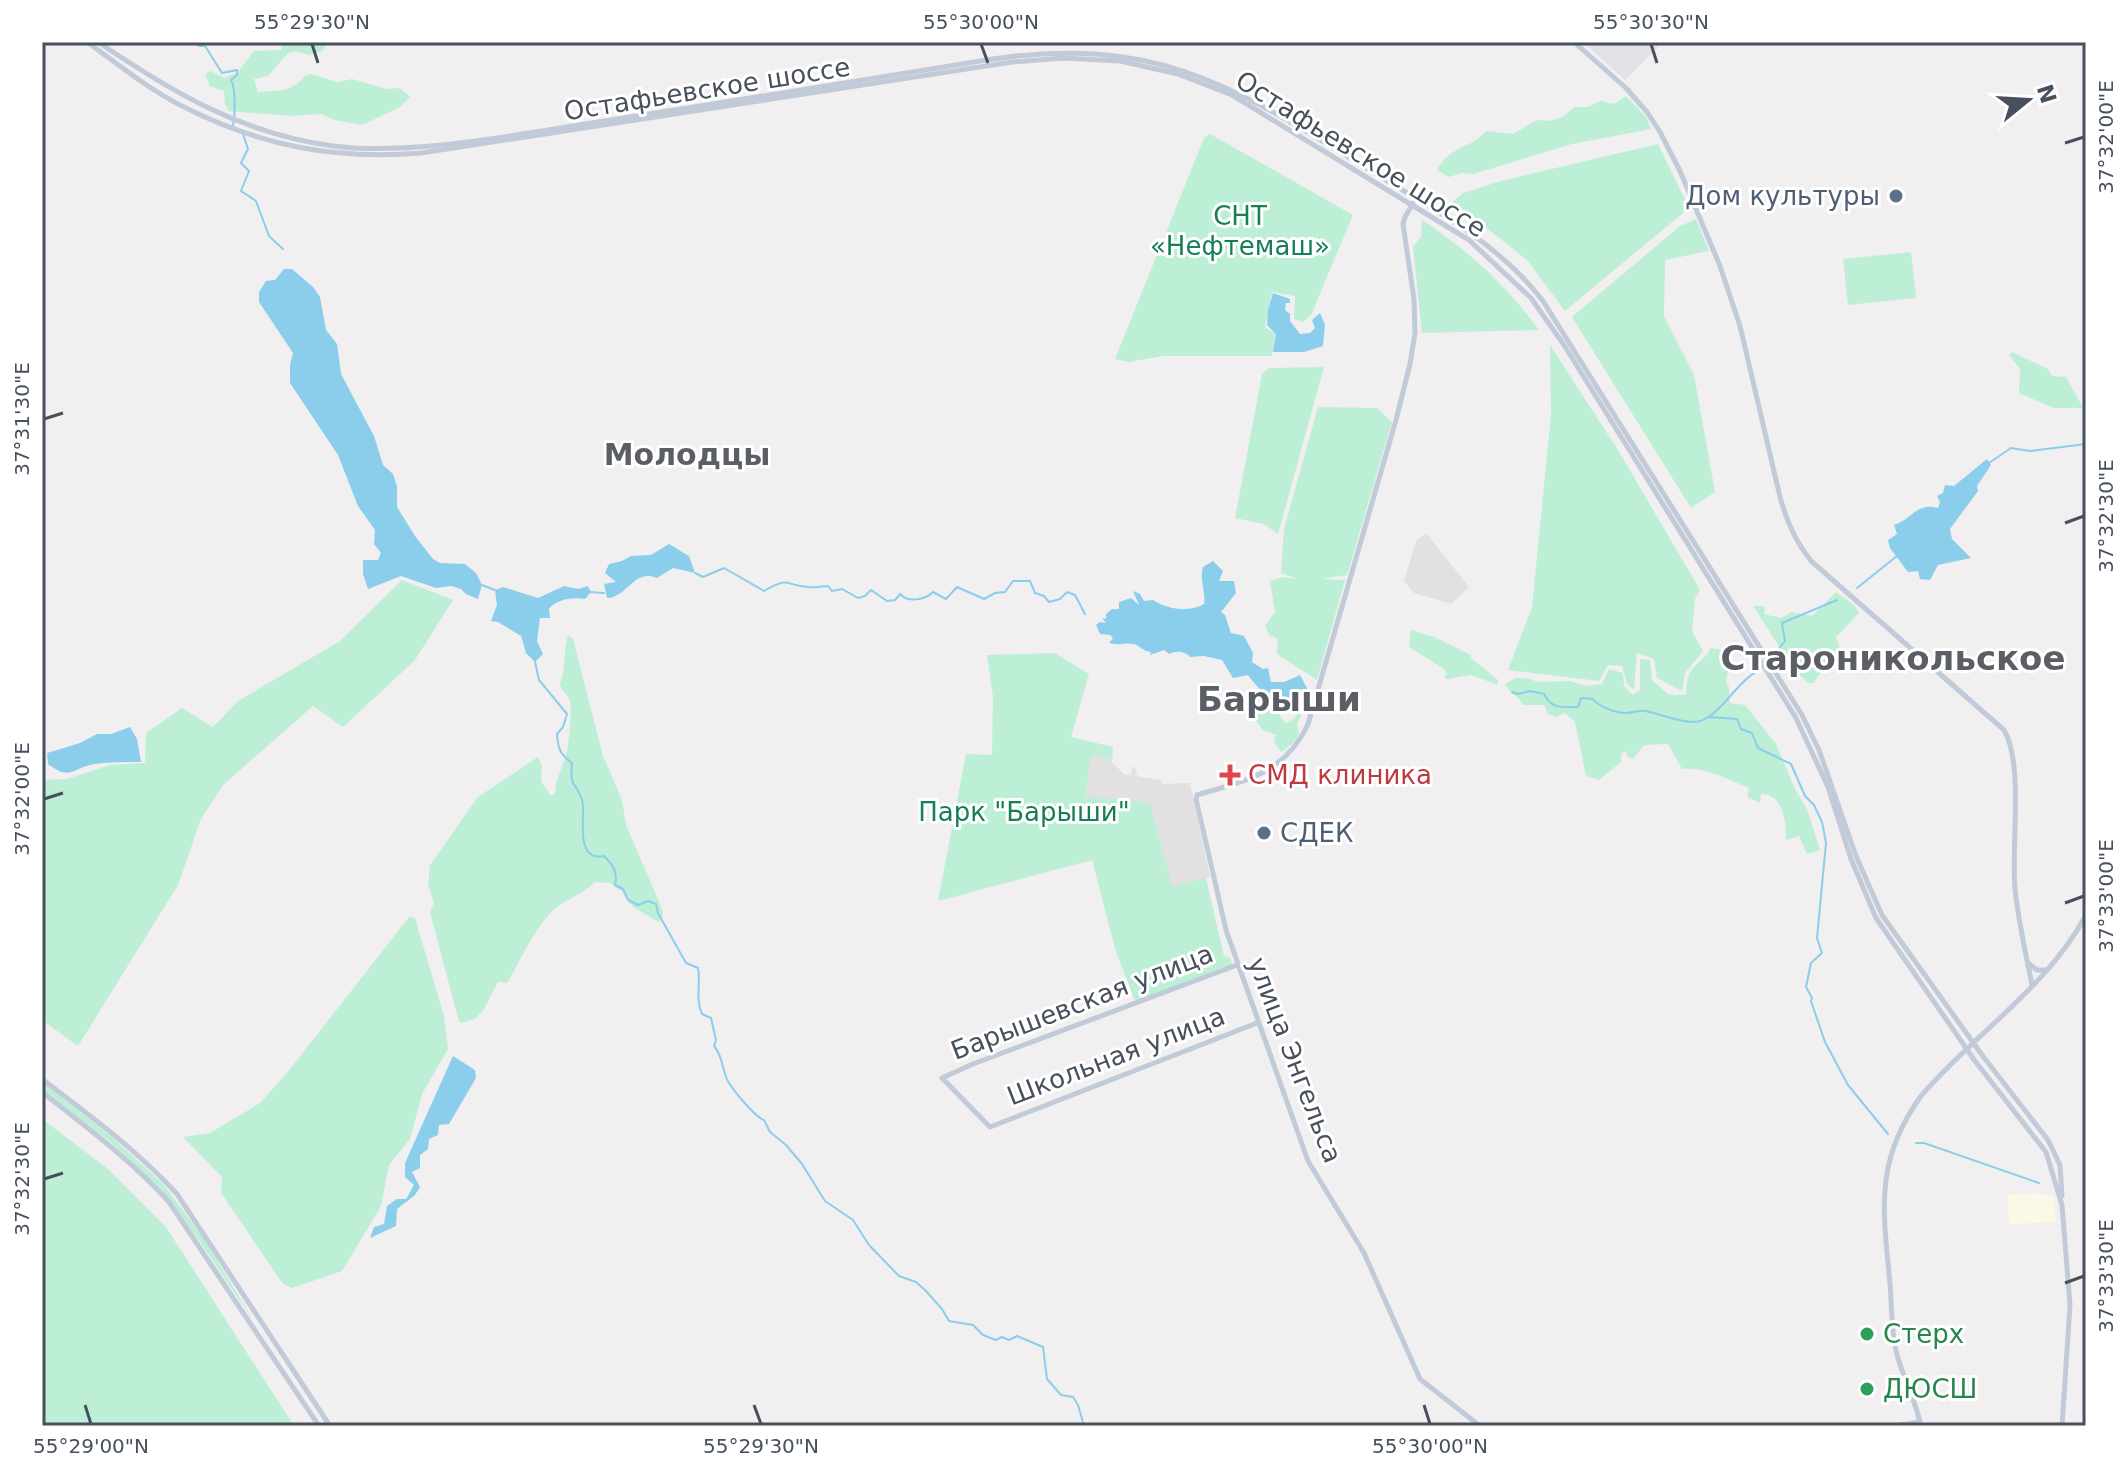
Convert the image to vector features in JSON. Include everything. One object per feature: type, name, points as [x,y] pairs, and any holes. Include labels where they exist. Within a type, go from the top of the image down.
[{"type":"main road","name":"Остафьевское шоссе","points":[[87,42],[182,106],[237,131],[280,144],[364,156],[421,153],[1012,62],[1091,58],[1120,61],[1178,74],[1232,95],[1473,234],[1518,272],[1543,301],[1569,340],[1802,715],[1832,783],[1871,894],[1897,939],[2052,1147],[2061,1174],[2070,1305],[2062,1426]]},
{"type":"main road","name":"Остафьевское шоссе","points":[[98,42],[186,99],[227,118],[281,136],[333,146],[419,147],[1014,56],[1091,52],[1121,55],[1178,68],[1227,86],[1268,108],[1416,202],[1469,240],[1511,276],[1531,298],[1564,345],[1796,718],[1828,787],[1851,859],[1876,918],[1967,1049],[2042,1144],[2062,1205]]},
{"type":"main road","points":[[1574,42],[1626,88],[1660,132],[1702,222],[1732,302],[1780,497],[1792,533],[1811,561],[2004,730],[2009,738],[2014,768],[2015,887],[2032,985]]},
{"type":"main road","name":"улица Энгельса","points":[[1416,202],[1403,224],[1414,299],[1415,333],[1410,364],[1308,724],[1294,746],[1259,776],[1197,795],[1226,930],[1300,1144],[1364,1253],[1414,1370],[1432,1391],[1480,1426]]},
{"type":"main road","points":[[1893,1426],[1920,1422],[1895,1342],[1884,1216],[1885,1178],[1893,1145],[1913,1107],[1930,1085],[2047,970],[2072,941],[2086,915]]},
{"type":"main road","points":[[2027,962],[2037,970],[2047,970]]},
{"type":"main road","name":"Барышевская улица","points":[[990,1127],[942,1078],[1237,965]]},
{"type":"main road","name":"Школьная улица","points":[[990,1127],[1257,1023]]},
{"type":"main road","points":[[42,1079],[115,1134],[177,1194],[313,1402],[332,1426]]},
{"type":"main road","points":[[42,1092],[114,1148],[169,1202],[317,1426]]},
{"type":"shaded area","points":[[1583,42],[1663,42],[1625,80]]},
{"type":"shaded area","points":[[1426,533],[1469,587],[1451,604],[1414,593],[1404,581],[1416,541]]},
{"type":"shaded area","points":[[1091,756],[1106,757],[1124,774],[1131,775],[1132,767],[1135,767],[1137,776],[1161,780],[1162,784],[1190,783],[1210,877],[1172,887],[1086,797]]},
{"type":"shaded area","points":[[2039,1193],[2054,1197],[2056,1222],[2009,1224],[2007,1195]]},
{"type":"green space","points":[[282,42],[326,44],[323,51],[309,55],[295,51],[287,54],[268,76],[254,79],[258,92],[290,88],[311,74],[338,82],[352,79],[386,89],[400,88],[410,97],[400,107],[362,125],[334,120],[321,114],[291,116],[229,111],[224,91],[210,86],[205,74],[211,71],[224,78],[237,73],[254,51],[281,50]]},
{"type":"green space","points":[[1626,96],[1646,117],[1651,129],[1572,144],[1473,174],[1449,177],[1437,170],[1453,152],[1486,131],[1513,134],[1537,120],[1551,121],[1564,116],[1574,107],[1588,107],[1601,101],[1614,104]]},
{"type":"green space","name":"СНТ «Нефтемаш»","points":[[1210,134],[1353,215],[1311,315],[1303,322],[1294,319],[1295,296],[1272,292],[1265,327],[1276,334],[1272,356],[1163,356],[1129,362],[1115,359],[1204,138]]},
{"type":"green space","points":[[1658,144],[1689,208],[1565,311],[1527,260],[1451,203],[1463,193],[1501,181]]},
{"type":"green space","points":[[1696,219],[1709,251],[1665,260],[1664,316],[1694,375],[1715,492],[1691,508],[1572,317],[1680,226]]},
{"type":"green space","points":[[1422,220],[1485,269],[1539,330],[1422,333],[1413,247],[1421,237]]},
{"type":"green space","points":[[1911,252],[1916,298],[1848,305],[1843,259]]},
{"type":"green space","points":[[1550,345],[1618,450],[1700,590],[1695,599],[1692,631],[1703,651],[1685,673],[1682,691],[1657,678],[1654,659],[1637,653],[1634,689],[1627,684],[1622,666],[1608,665],[1599,681],[1508,670],[1532,607],[1551,415]]},
{"type":"green space","points":[[2012,352],[2048,369],[2052,376],[2066,377],[2083,408],[2054,408],[2019,393],[2020,369],[2009,355]]},
{"type":"green space","points":[[1324,367],[1278,534],[1264,524],[1235,518],[1262,374],[1269,368]]},
{"type":"green space","points":[[1318,407],[1377,408],[1392,422],[1347,575],[1321,579],[1345,580],[1317,680],[1277,654],[1278,639],[1269,635],[1265,626],[1275,612],[1270,581],[1283,577],[1297,579],[1281,573],[1284,529]]},
{"type":"green space","points":[[402,580],[453,600],[415,660],[343,727],[313,706],[223,785],[201,819],[178,885],[78,1046],[42,1020],[42,780],[67,779],[110,765],[145,763],[146,733],[182,708],[213,727],[238,701],[340,641]]},
{"type":"green space","points":[[1836,592],[1855,606],[1859,613],[1836,637],[1840,649],[1813,683],[1808,683],[1795,671],[1753,606],[1765,606],[1764,614],[1781,618],[1791,612],[1812,616]]},
{"type":"green space","points":[[1411,630],[1471,655],[1498,680],[1498,685],[1471,675],[1447,679],[1444,669],[1409,647]]},
{"type":"green space","points":[[568,635],[573,639],[603,756],[622,800],[626,825],[663,911],[662,920],[658,922],[632,906],[622,892],[610,883],[595,882],[549,914],[507,983],[498,982],[475,1019],[461,1023],[430,912],[434,903],[428,884],[430,865],[478,797],[538,757],[542,766],[541,781],[551,796],[555,793],[567,751],[571,709],[570,701],[560,685]]},
{"type":"green space","points":[[1711,648],[1723,650],[1729,664],[1726,682],[1730,703],[1745,705],[1776,744],[1807,809],[1820,850],[1807,854],[1799,836],[1786,840],[1782,810],[1775,799],[1761,794],[1760,803],[1747,797],[1749,788],[1708,772],[1682,769],[1668,744],[1644,745],[1634,758],[1629,758],[1625,751],[1621,754],[1621,762],[1599,780],[1586,776],[1575,722],[1565,713],[1556,717],[1548,714],[1544,705],[1523,705],[1505,684],[1516,678],[1527,678],[1538,682],[1570,681],[1585,686],[1602,684],[1609,669],[1623,673],[1624,686],[1633,695],[1640,690],[1640,659],[1650,660],[1652,680],[1669,695],[1686,695],[1691,671]]},
{"type":"green space","name":"Парк \"Барыши\"","points":[[1055,653],[1089,674],[1071,737],[1113,747],[1112,762],[1106,757],[1091,756],[1086,796],[1150,803],[1172,886],[1206,878],[1224,956],[1230,958],[1232,965],[1135,1001],[1116,952],[1092,860],[938,901],[966,754],[992,755],[993,697],[987,655]]},
{"type":"green space","points":[[1249,694],[1265,712],[1275,709],[1285,723],[1298,713],[1301,715],[1297,724],[1299,735],[1281,752],[1274,742],[1276,735],[1263,730],[1245,708]]},
{"type":"green space","points":[[409,917],[415,918],[444,1016],[448,1049],[422,1094],[410,1139],[389,1165],[381,1206],[342,1271],[292,1288],[283,1284],[221,1193],[222,1177],[183,1137],[210,1133],[260,1103]]},
{"type":"green space","points":[[42,1082],[112,1137],[164,1185],[205,1240],[253,1320],[161,1190],[109,1141],[42,1089]]},
{"type":"green space","points":[[42,1119],[108,1169],[166,1227],[294,1426],[42,1426]]},
{"type":"water","points":[[284,269],[292,269],[320,297],[326,330],[337,344],[341,374],[374,436],[383,465],[393,474],[397,486],[397,507],[433,559],[440,563],[465,564],[476,573],[482,585],[478,599],[451,586],[436,588],[401,576],[368,589],[363,560],[378,560],[381,553],[374,544],[375,530],[358,506],[338,455],[290,383],[293,353],[259,302],[259,292],[266,281],[275,280]]},
{"type":"water","points":[[1273,293],[1290,299],[1285,310],[1300,334],[1310,333],[1315,328],[1312,320],[1320,313],[1325,325],[1323,346],[1304,352],[1273,352],[1276,334],[1267,325]]},
{"type":"water","points":[[1987,459],[1991,465],[1977,486],[1978,491],[1950,529],[1952,539],[1971,558],[1938,565],[1930,580],[1920,579],[1918,571],[1908,572],[1890,548],[1888,540],[1897,534],[1894,525],[1919,509],[1938,508],[1940,502],[1937,496],[1943,493],[1945,485],[1954,486]]},
{"type":"water","points":[[669,544],[689,556],[695,573],[673,568],[657,578],[642,577],[620,593],[607,598],[604,584],[616,582],[605,573],[609,564],[631,556],[651,555]]},
{"type":"water","points":[[1213,561],[1223,571],[1219,581],[1234,581],[1236,593],[1221,612],[1231,633],[1244,636],[1253,653],[1252,662],[1263,669],[1268,668],[1271,682],[1284,682],[1300,675],[1308,690],[1287,698],[1273,698],[1248,675],[1233,678],[1222,660],[1190,657],[1181,652],[1169,654],[1164,650],[1150,655],[1151,652],[1134,644],[1109,643],[1113,638],[1110,635],[1100,634],[1096,625],[1106,623],[1102,618],[1106,619],[1106,614],[1112,609],[1119,609],[1119,602],[1131,598],[1139,605],[1133,591],[1140,594],[1144,601],[1153,600],[1171,608],[1185,609],[1204,604],[1203,567]]},
{"type":"water","points":[[564,586],[578,589],[588,586],[591,592],[585,599],[556,603],[549,609],[550,618],[540,618],[537,641],[543,654],[535,662],[526,653],[521,636],[491,621],[497,605],[495,590],[503,587],[538,598]]},
{"type":"water","points":[[130,727],[137,739],[141,762],[95,764],[67,773],[48,764],[47,753],[97,734],[111,734]]},
{"type":"water","points":[[453,1056],[475,1070],[476,1078],[449,1124],[439,1125],[438,1135],[429,1139],[428,1149],[420,1155],[420,1168],[412,1172],[420,1187],[397,1209],[396,1226],[370,1238],[374,1227],[384,1224],[387,1206],[397,1199],[406,1199],[414,1185],[405,1177],[405,1163]]},
{"type":"waterway","points":[[196,42],[199,46],[205,46],[222,73],[237,70],[237,75],[231,80],[235,109],[233,125]]},
{"type":"waterway","points":[[243,134],[248,149],[241,163],[249,171],[241,191],[256,201],[269,236],[283,249]]},
{"type":"waterway","points":[[1989,463],[2011,448],[2030,451],[2086,444]]},
{"type":"waterway","points":[[1857,588],[1897,556]]},
{"type":"waterway","points":[[695,573],[703,577],[724,568],[764,591],[787,583],[828,586],[832,591],[842,589],[858,598],[871,590],[887,601],[895,600],[900,594],[907,599],[916,599],[933,592],[946,599],[957,587],[984,599],[1005,592],[1013,581],[1030,581],[1035,593],[1049,602],[1060,599],[1067,592],[1075,595],[1085,614]]},
{"type":"waterway","points":[[482,585],[495,590]]},
{"type":"waterway","points":[[590,592],[604,593]]},
{"type":"waterway","points":[[1777,651],[1785,641],[1782,623],[1837,600]]},
{"type":"waterway","points":[[535,662],[539,680],[567,714],[557,739],[562,754],[572,763],[572,781],[582,801],[585,847],[589,853],[604,856],[610,862],[615,872],[615,885],[623,889],[628,900],[638,905],[648,901],[656,904],[686,963],[698,968],[700,1008],[702,1014],[711,1018],[716,1040],[714,1046],[732,1087],[802,1164],[825,1201],[853,1220],[869,1245],[899,1276],[916,1282],[925,1290],[949,1321],[973,1325],[983,1335],[996,1340],[1002,1337],[1009,1340],[1017,1336],[1043,1347],[1047,1379],[1061,1395],[1073,1397],[1084,1426]]},
{"type":"waterway","points":[[1512,692],[1544,694],[1558,706],[1578,707],[1581,698],[1593,699],[1617,712],[1645,711],[1694,722],[1719,709],[1756,672]]},
{"type":"waterway","points":[[1709,717],[1737,719],[1741,729],[1752,733],[1758,748],[1791,764],[1805,796],[1814,805],[1822,822],[1826,843],[1817,938],[1822,953],[1811,963],[1806,987],[1825,1042],[1848,1085],[1888,1134]]},
{"type":"waterway","points":[[1916,1143],[1924,1143],[2039,1183]]},
{"type":"railway","points":[[2065,1426],[2086,1423]]},
{"type":"place","name":"Дом культуры","points":[[1896,196]]},
{"type":"place","name":"СМД клиника","points":[[1230,775]]},
{"type":"place","name":"СДЕК","points":[[1264,833]]},
{"type":"place","name":"Стерх","points":[[1867,1334]]},
{"type":"place","name":"ДЮСШ","points":[[1867,1389]]},
{"type":"district","name":"Молодцы","points":[[687,455]]},
{"type":"district","name":"Староникольское","points":[[1893,658]]},
{"type":"district","name":"Барыши","points":[[1279,699]]}]
